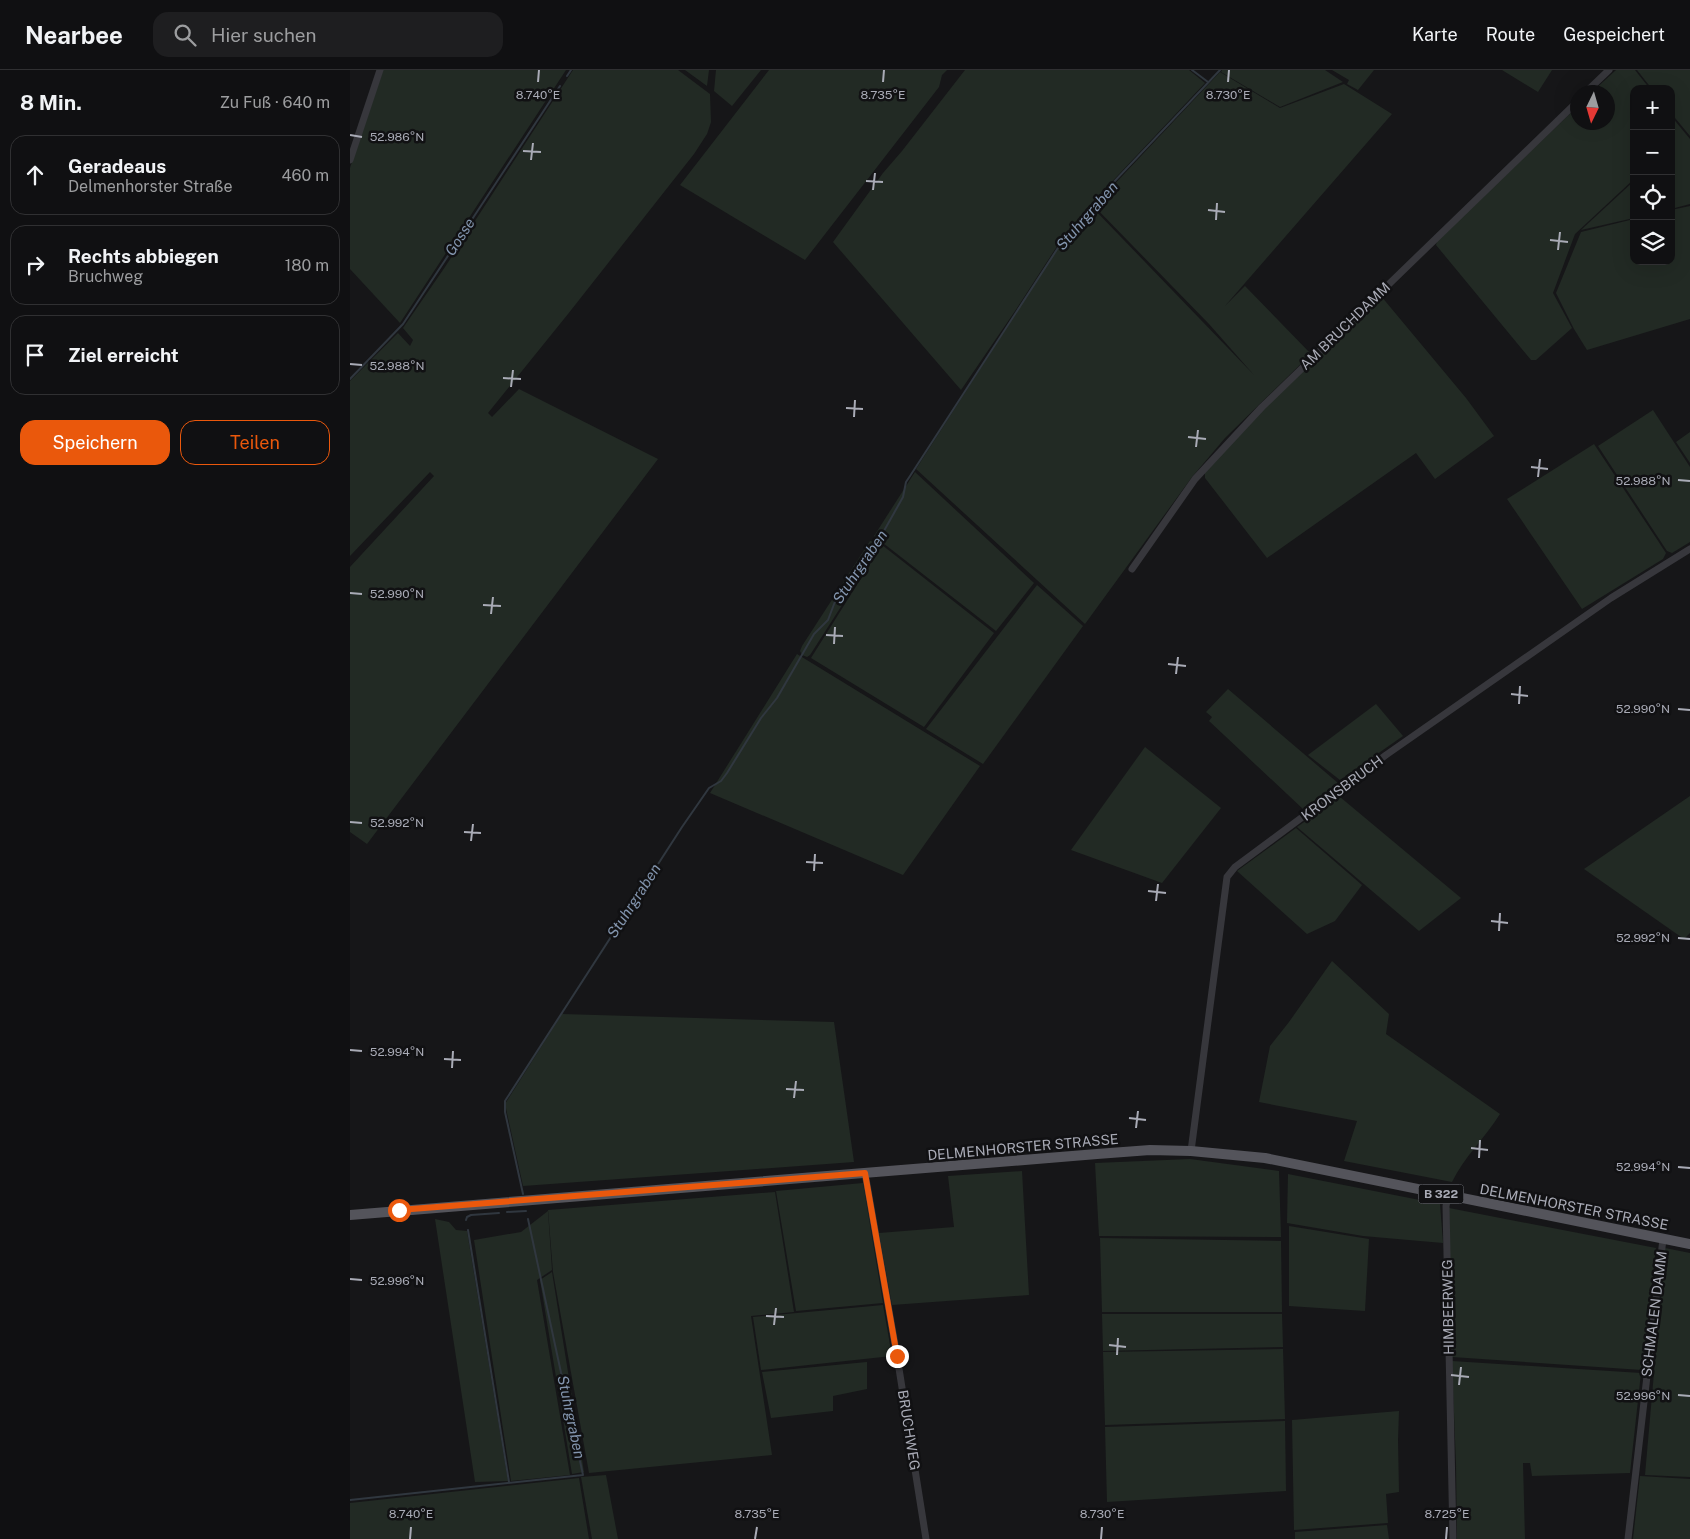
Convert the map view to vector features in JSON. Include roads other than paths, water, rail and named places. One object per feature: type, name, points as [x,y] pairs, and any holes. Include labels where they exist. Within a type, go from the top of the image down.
[{"type":"main road","name":"DELMENHORSTER STRASSE","points":[[350,1214],[1140,1151],[1191,1151],[1265,1158],[1690,1244]]},
{"type":"street","points":[[350,160],[380,70]]},
{"type":"street","points":[[1593,85],[1609,70]]},
{"type":"street","name":"AM BRUCHDAMM","points":[[1132,569],[1195,479],[1262,406],[1570,109]]},
{"type":"street","name":"KRONSBRUCH","points":[[1191,1151],[1227,878],[1235,868],[1394,749],[1611,598],[1690,549]]},
{"type":"street","name":"BRUCHWEG","points":[[865,1173],[926,1539]]},
{"type":"street","name":"HIMBEERWEG","points":[[1448,1196],[1446,1206],[1454,1539]]},
{"type":"street","name":"SCHMALEN DAMM","points":[[1628,1539],[1663,1239]]},
{"type":"waterway","name":"Gosse","points":[[567,76],[571,70]]},
{"type":"waterway","points":[[1192,70],[1208,82]]},
{"type":"waterway","name":"Stuhrgraben","points":[[523,1194],[505,1112],[505,1101],[682,827],[709,788],[721,781],[727,773],[761,718],[777,698],[814,634],[828,620],[836,599],[846,586],[856,567],[880,538],[903,497],[906,482],[1065,237],[1091,206],[1220,70]]},
{"type":"waterway","name":"Gosse","points":[[350,379],[403,324],[560,86]]},
{"type":"waterway","points":[[507,1212],[526,1211]]},
{"type":"waterway","points":[[466,1220],[471,1215],[499,1213]]},
{"type":"waterway","name":"Stuhrgraben","points":[[350,1500],[583,1475],[528,1219]]},
{"type":"waterway","points":[[468,1230],[509,1482]]}]
